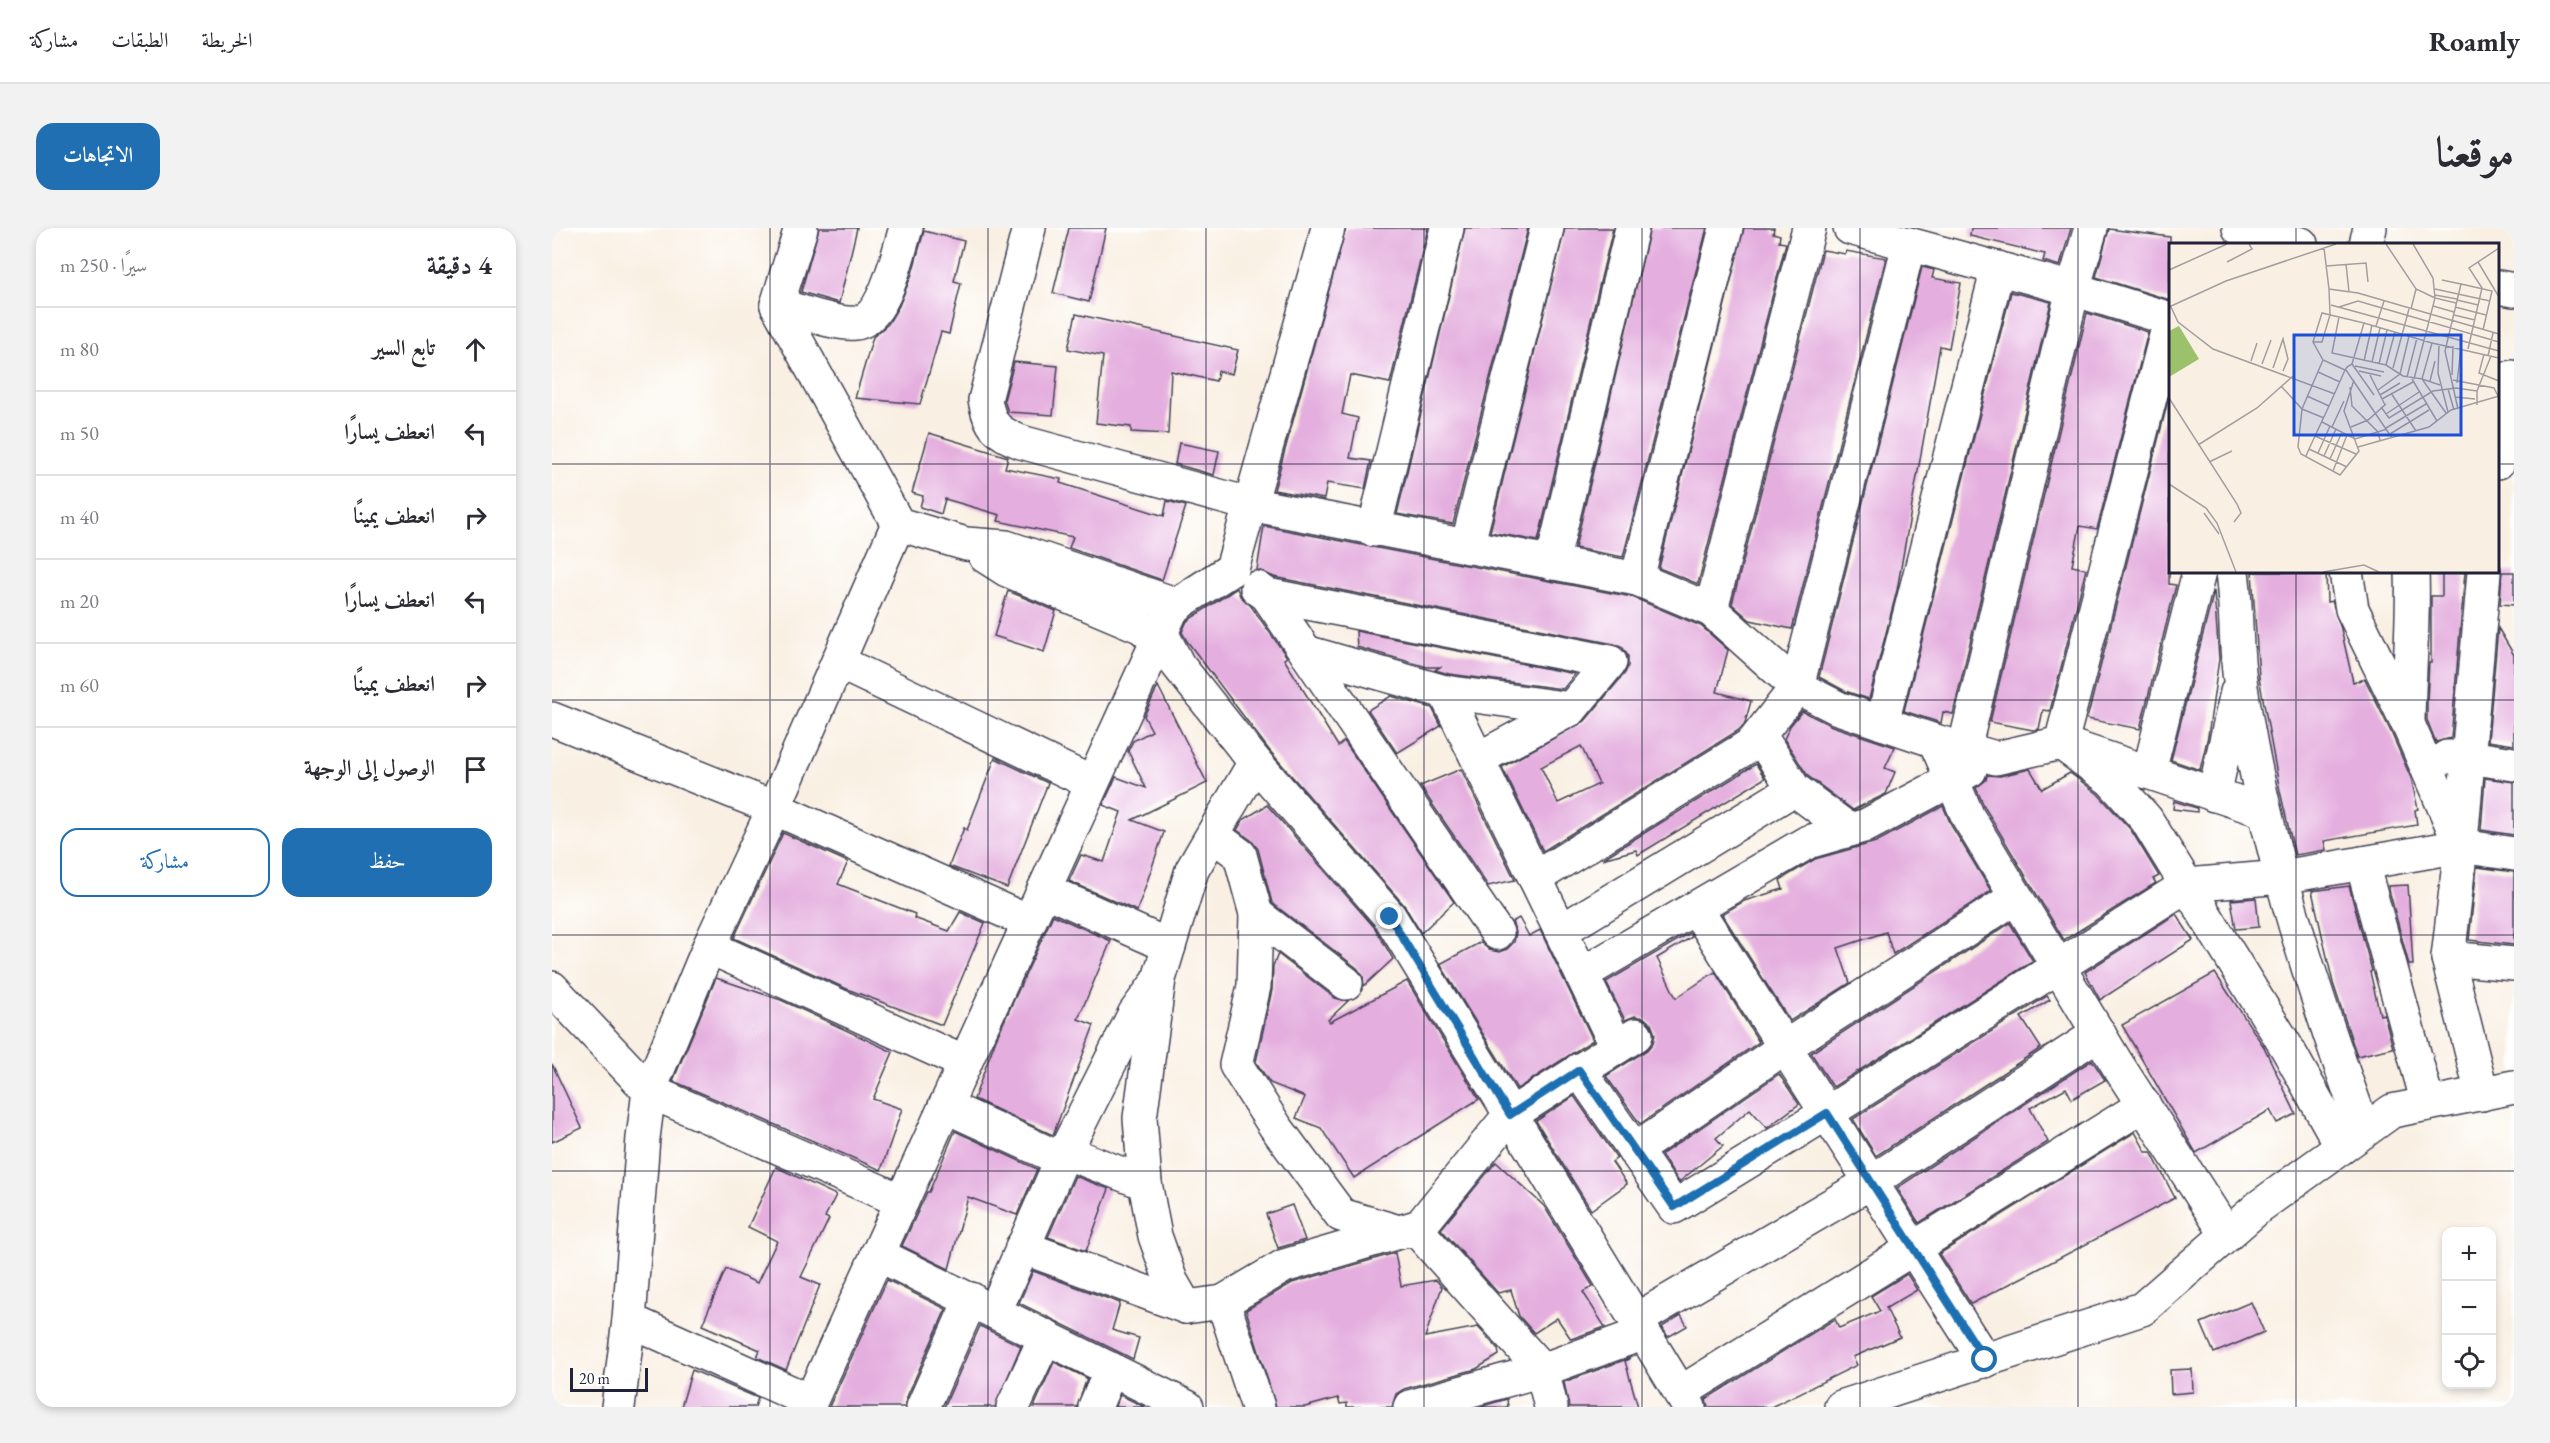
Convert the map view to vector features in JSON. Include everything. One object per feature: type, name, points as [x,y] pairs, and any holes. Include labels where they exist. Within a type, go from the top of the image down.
[{"type":"street","points":[[801,228],[777,305],[898,524],[966,544],[1006,547],[1178,605]]},
{"type":"street","points":[[777,305],[845,322],[855,323],[869,319],[878,308],[888,284],[906,228]]},
{"type":"street","points":[[1029,228],[985,400],[989,418],[1000,434],[1021,442],[1248,504],[1637,579],[1711,610],[1797,687],[1838,708],[1950,746],[1996,758]]},
{"type":"street","points":[[629,1320],[809,1404],[1173,607],[1232,568],[1248,504],[1328,228]]},
{"type":"street","points":[[1374,530],[1447,228]]},
{"type":"street","points":[[1467,547],[1547,228]]},
{"type":"street","points":[[1552,562],[1632,228]]},
{"type":"street","points":[[1637,579],[1726,228]]},
{"type":"street","points":[[1711,610],[1809,228]]},
{"type":"street","points":[[1850,228],[2073,289],[2169,320]]},
{"type":"street","points":[[2091,228],[1950,746],[1951,779],[1968,817],[2016,897],[2227,1235]]},
{"type":"street","points":[[2239,228],[2297,243]]},
{"type":"street","points":[[2366,243],[2370,228]]},
{"type":"street","points":[[1535,878],[1752,744],[1797,687],[1909,244]]},
{"type":"street","points":[[1882,723],[1998,268]]},
{"type":"street","points":[[2499,287],[2514,290]]},
{"type":"street","points":[[2061,743],[2169,324]]},
{"type":"street","points":[[2499,453],[2508,376]]},
{"type":"street","points":[[618,1407],[629,1320],[643,1138],[650,1091],[709,947],[774,808],[898,524]]},
{"type":"street","points":[[966,544],[1007,570],[1142,627],[1159,637],[1178,665],[1255,762],[1390,917],[1684,1400],[1913,1250],[2144,1105]]},
{"type":"street","points":[[1232,568],[1267,595],[1497,933]]},
{"type":"street","points":[[2346,573],[2352,609],[2408,724],[2461,846]]},
{"type":"street","points":[[2408,724],[2409,662],[2414,615],[2412,573]]},
{"type":"street","points":[[2482,1094],[2448,958],[2461,846],[2484,573]]},
{"type":"street","points":[[2149,772],[2198,578],[2233,583],[2240,679],[2264,812],[2330,1037],[2353,1139]]},
{"type":"street","points":[[1267,595],[1610,662],[1571,709],[1478,759]]},
{"type":"street","points":[[1306,652],[1445,692],[1571,709]]},
{"type":"street","points":[[838,662],[1092,783]]},
{"type":"street","points":[[2214,795],[2240,679]]},
{"type":"street","points":[[1022,1248],[1186,1307],[1223,1302],[1284,1266],[1420,1226],[1510,1115],[1627,1041],[1581,974],[1445,692]]},
{"type":"street","points":[[552,719],[774,808],[1029,922]]},
{"type":"street","points":[[1760,736],[1794,789],[1849,830]]},
{"type":"street","points":[[2061,743],[2111,780],[2146,819],[2287,1048],[2353,1139]]},
{"type":"street","points":[[1581,974],[1808,842],[1867,825],[1951,779],[1996,758],[2061,743],[2264,812]]},
{"type":"street","points":[[2421,756],[2469,757],[2514,764]]},
{"type":"street","points":[[1186,1307],[1171,1281],[1155,1236],[1145,1183],[1140,1118],[1160,979],[1192,870],[1255,762]]},
{"type":"street","points":[[1561,932],[1794,789]]},
{"type":"street","points":[[1213,835],[1240,855],[1256,914],[1254,987],[1236,1065],[1275,1126],[1341,1215],[1399,1232],[1416,1228],[1542,1370],[1551,1407]]},
{"type":"street","points":[[1579,1070],[1674,1207],[2187,885],[2282,877],[2461,846],[2514,854]]},
{"type":"street","points":[[2362,863],[2428,1104]]},
{"type":"street","points":[[1044,890],[1169,946]]},
{"type":"street","points":[[1634,1151],[1785,1047],[2016,897]]},
{"type":"street","points":[[1696,908],[1985,1360]]},
{"type":"street","points":[[1256,914],[1346,983]]},
{"type":"street","points":[[709,947],[965,1063]]},
{"type":"street","points":[[2448,958],[2514,964]]},
{"type":"street","points":[[923,1407],[983,1305],[1022,1248],[1063,1156],[1135,1013],[1160,979]]},
{"type":"street","points":[[552,987],[650,1091],[902,1201]]},
{"type":"street","points":[[1410,1407],[1542,1370],[1640,1327],[1871,1182],[2099,1033]]},
{"type":"street","points":[[1841,1407],[2142,1309],[2260,1206],[2392,1111],[2514,1088]]},
{"type":"street","points":[[945,1106],[1063,1156],[1145,1183]]},
{"type":"street","points":[[878,1254],[1182,1406]]},
{"type":"street","points":[[1223,1302],[1258,1407]]},
{"type":"street","points":[[1013,1407],[1046,1336]]},
{"type":"street","points":[[1095,1407],[1111,1369]]},
{"type":"building","points":[[819,228],[857,228],[839,303],[801,292]]},
{"type":"building","points":[[1069,228],[1106,228],[1089,302],[1053,293]]},
{"type":"building","points":[[1346,228],[1428,228],[1390,383],[1350,375],[1342,414],[1358,418],[1350,458],[1371,461],[1365,489],[1327,483],[1324,499],[1274,490]]},
{"type":"building","points":[[1465,228],[1528,228],[1453,524],[1397,514]]},
{"type":"building","points":[[1565,228],[1613,228],[1538,541],[1490,532]]},
{"type":"building","points":[[1650,228],[1707,228],[1623,557],[1575,548]]},
{"type":"building","points":[[1744,228],[1774,228],[1773,233],[1780,235],[1779,242],[1786,243],[1698,584],[1659,568]]},
{"type":"building","points":[[1971,228],[2071,228],[2060,266],[2043,261],[2045,254],[1970,236]]},
{"type":"building","points":[[2109,229],[2170,237],[2169,300],[2096,277]]},
{"type":"building","points":[[924,231],[964,241],[954,281],[961,283],[949,334],[941,332],[920,404],[855,398],[873,337],[888,324],[899,306],[912,274]]},
{"type":"building","points":[[1823,250],[1845,254],[1846,251],[1886,258],[1792,629],[1750,620],[1732,604]]},
{"type":"building","points":[[1922,267],[1934,270],[1932,278],[1961,283],[1949,348],[1940,346],[1897,590],[1869,699],[1845,691],[1819,677]]},
{"type":"building","points":[[2011,292],[2051,302],[1953,714],[1943,712],[1941,723],[1904,711]]},
{"type":"building","points":[[2087,313],[2148,332],[2097,529],[2080,526],[2072,566],[2086,569],[2050,711],[2043,710],[2039,729],[2033,730],[1990,722]]},
{"type":"building","points":[[1076,314],[1238,350],[1232,374],[1218,371],[1216,381],[1171,371],[1168,434],[1131,432],[1131,427],[1096,423],[1103,356],[1068,349]]},
{"type":"building","points":[[1014,362],[1058,366],[1053,415],[1008,412],[1004,400]]},
{"type":"building","points":[[2169,397],[2169,584],[2176,585],[2140,729],[2087,719]]},
{"type":"building","points":[[929,433],[1008,457],[1005,468],[1061,479],[1060,483],[1164,516],[1167,501],[1186,506],[1162,580],[1069,548],[1073,537],[998,521],[1000,515],[945,499],[941,514],[920,507],[923,496],[912,493]]},
{"type":"building","points":[[1179,443],[1219,451],[1214,475],[1175,464]]},
{"type":"building","points":[[1264,526],[1632,597],[1701,626],[1728,650],[1717,692],[1751,701],[1745,723],[1739,730],[1543,851],[1502,767],[1585,721],[1625,673],[1628,656],[1623,648],[1614,644],[1274,577],[1257,570]],"holes":[[[1581,746],[1599,784],[1558,803],[1541,767]]]},
{"type":"building","points":[[2502,572],[2514,572],[2514,605],[2500,604]]},
{"type":"building","points":[[2252,573],[2326,573],[2327,602],[2332,601],[2353,682],[2365,679],[2391,732],[2411,778],[2418,809],[2415,810],[2417,825],[2324,841],[2326,850],[2295,855],[2280,791],[2259,677]]},
{"type":"building","points":[[2442,573],[2465,573],[2451,738],[2436,742],[2427,720],[2429,663],[2431,663],[2431,596],[2442,596]]},
{"type":"building","points":[[1237,588],[1240,596],[1251,606],[1287,657],[1284,659],[1338,746],[1344,741],[1454,902],[1421,933],[1404,905],[1269,750],[1182,632],[1187,621]]},
{"type":"building","points":[[1008,591],[1056,611],[1044,652],[994,636]]},
{"type":"building","points":[[2214,591],[2219,659],[2208,736],[2200,770],[2171,760]]},
{"type":"building","points":[[2498,628],[2514,655],[2514,745],[2488,741]]},
{"type":"building","points":[[1356,631],[1575,674],[1563,689],[1449,674],[1435,670],[1440,667],[1427,667],[1357,647]]},
{"type":"building","points":[[1158,686],[1207,783],[1132,820],[1164,832],[1137,911],[1069,881],[1081,855],[1104,862],[1121,812],[1103,805],[1116,777],[1146,788],[1128,751],[1133,741],[1152,731],[1144,716]]},
{"type":"building","points":[[1391,696],[1432,708],[1441,726],[1397,753],[1368,710]]},
{"type":"building","points":[[1802,711],[1832,726],[1895,747],[1885,768],[1895,772],[1886,794],[1853,810],[1808,776],[1784,739],[1790,726]]},
{"type":"building","points":[[995,758],[1048,783],[1007,888],[949,866],[964,828],[967,830]]},
{"type":"building","points":[[1756,764],[1765,778],[1638,855],[1636,850],[1602,859]]},
{"type":"building","points":[[1461,769],[1515,880],[1488,886],[1420,786]]},
{"type":"building","points":[[2030,769],[2042,789],[2070,773],[2098,794],[2131,830],[2159,876],[2153,879],[2156,883],[2064,940],[1985,808],[1976,788],[1986,780],[1987,775],[2000,776]]},
{"type":"building","points":[[2485,778],[2514,782],[2514,835],[2481,830]]},
{"type":"building","points":[[2174,801],[2197,808],[2197,812],[2173,809]]},
{"type":"building","points":[[1267,805],[1375,928],[1393,959],[1364,986],[1363,976],[1357,968],[1272,903],[1258,849],[1251,840],[1237,830],[1243,820]]},
{"type":"building","points":[[1943,806],[1952,827],[1991,891],[1893,954],[1886,932],[1838,948],[1850,983],[1790,1021],[1722,914],[1744,901],[1783,889],[1780,880],[1815,859],[1876,842]]},
{"type":"building","points":[[783,833],[848,862],[838,884],[915,914],[914,918],[949,931],[960,912],[985,923],[942,1025],[847,989],[734,938]]},
{"type":"building","points":[[2477,867],[2514,872],[2514,945],[2469,940]]},
{"type":"building","points":[[2408,885],[2413,965],[2409,965],[2388,886]]},
{"type":"building","points":[[2349,886],[2372,971],[2370,972],[2380,1015],[2384,1014],[2393,1048],[2357,1056],[2333,983],[2312,891]]},
{"type":"building","points":[[2256,898],[2259,927],[2236,929],[2231,900]]},
{"type":"building","points":[[2176,914],[2193,940],[2100,1000],[2085,972]]},
{"type":"building","points":[[1053,915],[1111,941],[1078,1019],[1094,1025],[1053,1135],[974,1099],[996,1039]]},
{"type":"building","points":[[1519,918],[1529,936],[1540,930],[1593,1040],[1517,1089],[1440,964],[1481,942],[1489,950],[1499,952],[1507,949],[1514,942],[1516,932],[1512,922]]},
{"type":"building","points":[[2010,923],[2033,961],[1833,1087],[1811,1053]]},
{"type":"building","points":[[1690,933],[1692,937],[1657,958],[1676,998],[1715,972],[1759,1042],[1640,1124],[1606,1076],[1647,1050],[1653,1043],[1655,1034],[1651,1024],[1644,1018],[1635,1016],[1625,1020],[1606,982]]},
{"type":"building","points":[[1278,954],[1335,998],[1348,1001],[1328,1020],[1330,1022],[1407,981],[1479,1099],[1354,1178],[1321,1128],[1296,1118],[1305,1097],[1270,1083],[1256,1062],[1272,990],[1273,966]]},
{"type":"building","points":[[2215,973],[2264,1047],[2296,1114],[2277,1123],[2270,1110],[2196,1153],[2122,1025]]},
{"type":"building","points":[[716,978],[781,1000],[893,1052],[873,1099],[902,1109],[881,1170],[673,1081]]},
{"type":"building","points":[[2047,996],[2050,1000],[2021,1017],[2041,1048],[1876,1156],[1853,1119]]},
{"type":"building","points":[[2092,1060],[2105,1080],[2072,1099],[2066,1088],[2030,1108],[2048,1142],[1919,1223],[1897,1188]]},
{"type":"building","points":[[552,1064],[582,1128],[552,1142]]},
{"type":"building","points":[[1779,1074],[1799,1104],[1767,1128],[1750,1109],[1716,1138],[1723,1146],[1679,1182],[1661,1155]]},
{"type":"building","points":[[1574,1096],[1617,1158],[1612,1162],[1627,1184],[1591,1210],[1536,1121]]},
{"type":"building","points":[[955,1131],[1037,1169],[1017,1215],[968,1197],[949,1269],[902,1246],[929,1192]]},
{"type":"building","points":[[2135,1132],[2146,1152],[2151,1152],[2175,1198],[1971,1304],[1939,1254]]},
{"type":"building","points":[[1496,1162],[1544,1206],[1593,1286],[1583,1292],[1605,1327],[1571,1339],[1557,1318],[1534,1333],[1519,1316],[1511,1290],[1498,1293],[1441,1229]]},
{"type":"building","points":[[776,1167],[836,1195],[825,1217],[829,1219],[801,1277],[820,1285],[786,1370],[757,1357],[760,1350],[702,1325],[726,1269],[757,1283],[777,1241],[748,1227]]},
{"type":"building","points":[[1075,1176],[1109,1189],[1086,1251],[1048,1237]]},
{"type":"building","points":[[1292,1205],[1305,1240],[1278,1248],[1266,1214]]},
{"type":"building","points":[[1395,1253],[1401,1286],[1436,1280],[1442,1287],[1425,1337],[1478,1327],[1498,1349],[1499,1355],[1476,1369],[1404,1389],[1396,1394],[1392,1407],[1347,1407],[1347,1403],[1340,1404],[1338,1398],[1305,1407],[1276,1407],[1246,1310],[1292,1283]]},
{"type":"building","points":[[1033,1271],[1120,1303],[1112,1330],[1139,1338],[1133,1359],[1019,1303]]},
{"type":"building","points":[[1907,1274],[1917,1290],[1886,1308],[1900,1337],[1853,1357],[1857,1365],[1771,1407],[1708,1407],[1706,1399],[1835,1319],[1839,1328],[1880,1311],[1871,1296]]},
{"type":"building","points":[[887,1280],[946,1309],[906,1399],[905,1407],[829,1407]]},
{"type":"building","points":[[2251,1302],[2264,1332],[2214,1353],[2201,1323]]},
{"type":"building","points":[[1681,1315],[1687,1326],[1668,1337],[1662,1327]]},
{"type":"building","points":[[980,1326],[1021,1346],[995,1407],[944,1407]]},
{"type":"building","points":[[1630,1358],[1625,1361],[1638,1407],[1569,1407],[1564,1382]]},
{"type":"building","points":[[1054,1362],[1087,1378],[1077,1407],[1034,1407]]},
{"type":"building","points":[[2192,1369],[2193,1392],[2171,1394],[2170,1370]]},
{"type":"building","points":[[692,1370],[758,1398],[755,1407],[681,1407]]},
{"type":"building","points":[[1120,1395],[1145,1407],[1115,1407]]},
{"type":"building","points":[[1507,1399],[1508,1407],[1479,1407]]},
{"type":"route","points":[[1390,917],[1510,1115],[1579,1070],[1674,1207],[1827,1113],[1985,1360]]}]
